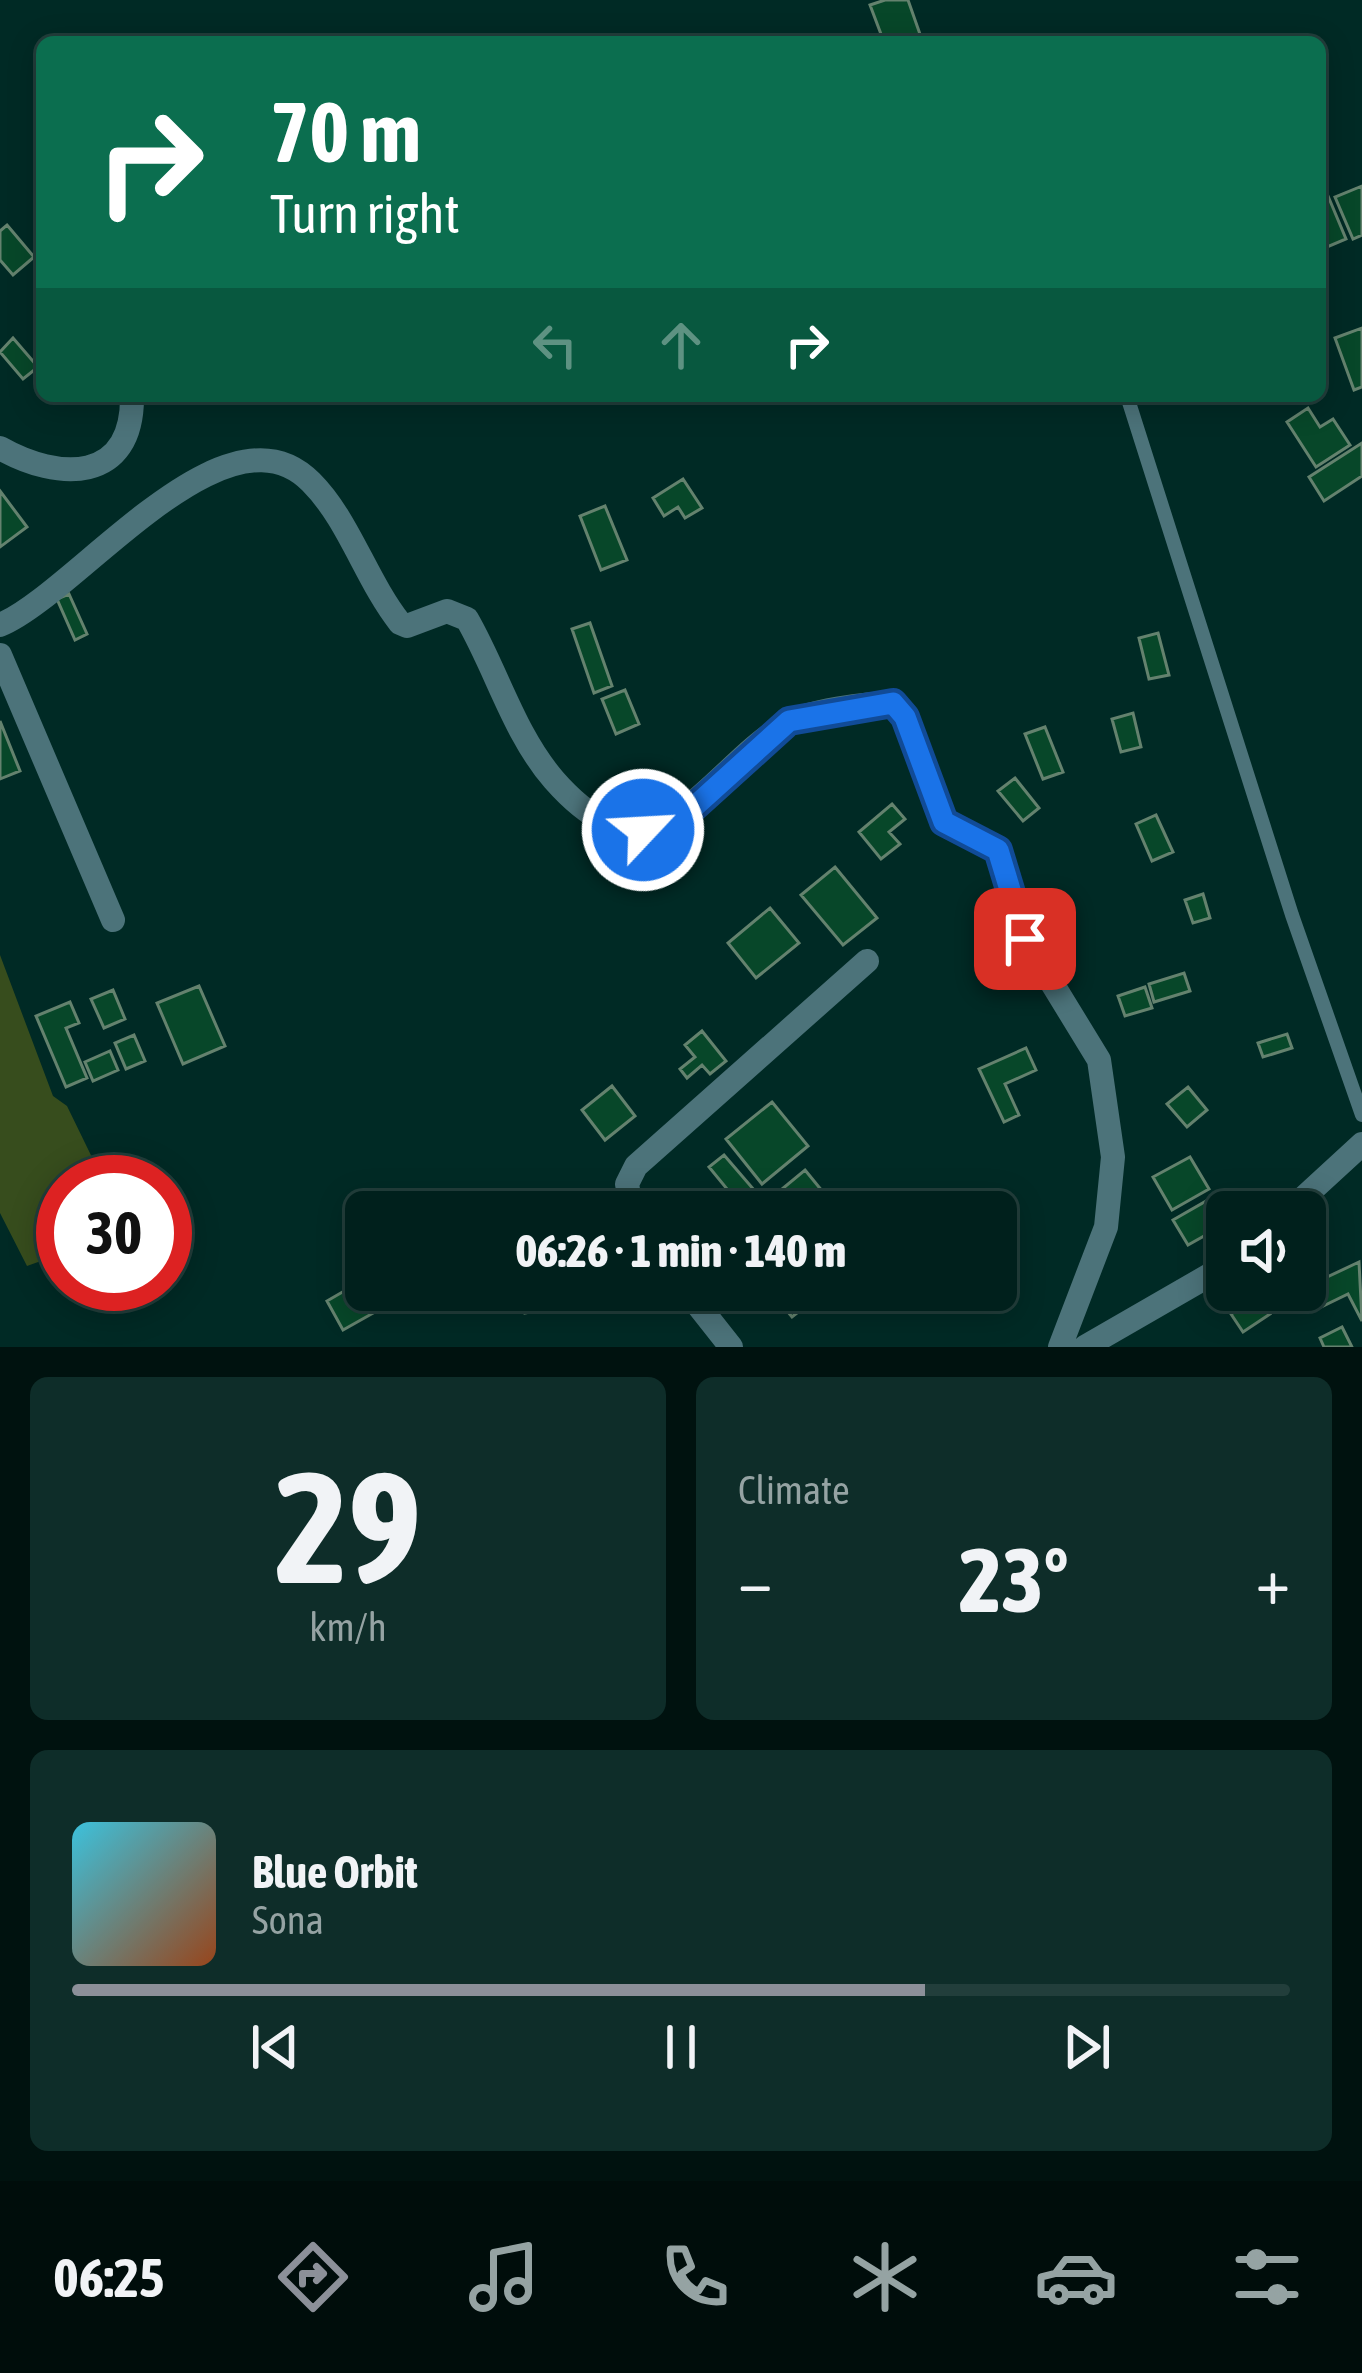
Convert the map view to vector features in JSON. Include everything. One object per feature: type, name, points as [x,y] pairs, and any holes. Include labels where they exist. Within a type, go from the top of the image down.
[{"type":"street","points":[[0,448],[56,472],[80,473],[115,448],[133,414],[132,402]]},
{"type":"street","points":[[0,625],[175,496],[237,461],[260,459],[309,480],[400,622],[407,626],[447,611],[467,619],[494,680],[553,778],[616,824],[643,830],[694,807],[789,721],[893,703],[905,717],[944,822],[998,850],[1031,952],[1099,1060],[1113,1157],[1106,1227],[1060,1347]]},
{"type":"street","points":[[0,655],[113,920]]},
{"type":"street","points":[[628,1191],[636,1166],[867,962]]},
{"type":"street","points":[[1311,1191],[1362,1144]]},
{"type":"street","points":[[1085,1347],[1206,1277]]},
{"type":"street","points":[[703,1311],[731,1347]]},
{"type":"lane","points":[[1129,402],[1292,915],[1362,1115]]},
{"type":"green space","points":[[0,955],[53,1096],[67,1106],[91,1155],[36,1155],[36,1263],[27,1266],[0,1213]]},
{"type":"building","points":[[908,0],[921,36],[882,36],[870,5]]},
{"type":"building","points":[[1362,186],[1362,235],[1353,239],[1335,197]]},
{"type":"building","points":[[1326,191],[1346,239],[1326,247]]},
{"type":"building","points":[[7,225],[34,257],[13,275],[0,260],[0,231]]},
{"type":"building","points":[[1362,328],[1362,387],[1354,390],[1335,338]]},
{"type":"building","points":[[13,338],[36,369],[23,379],[0,352]]},
{"type":"building","points":[[1308,408],[1320,427],[1333,419],[1350,445],[1316,467],[1287,422]]},
{"type":"building","points":[[1362,443],[1362,476],[1324,501],[1309,477]]},
{"type":"building","points":[[683,479],[702,508],[685,518],[678,507],[664,516],[653,498]]},
{"type":"building","points":[[0,491],[27,527],[0,547]]},
{"type":"building","points":[[605,506],[627,560],[601,570],[580,516]]},
{"type":"building","points":[[69,594],[87,634],[75,640],[57,599]]},
{"type":"building","points":[[590,623],[612,686],[594,693],[572,629]]},
{"type":"building","points":[[1158,633],[1169,675],[1149,679],[1139,638]]},
{"type":"building","points":[[625,690],[639,724],[616,734],[602,699]]},
{"type":"building","points":[[1133,713],[1141,747],[1121,752],[1112,719]]},
{"type":"building","points":[[0,721],[20,771],[0,779]]},
{"type":"building","points":[[1045,727],[1063,772],[1043,779],[1025,734]]},
{"type":"building","points":[[1015,778],[1039,808],[1023,821],[998,791]]},
{"type":"building","points":[[892,804],[905,819],[889,832],[900,844],[881,859],[859,832]]},
{"type":"building","points":[[1156,815],[1173,852],[1152,861],[1136,824]]},
{"type":"building","points":[[835,867],[877,918],[843,945],[801,895]]},
{"type":"building","points":[[1203,894],[1210,918],[1193,923],[1185,900]]},
{"type":"building","points":[[770,908],[799,943],[756,978],[728,943]]},
{"type":"building","points":[[1184,973],[1190,991],[1154,1002],[1149,984]]},
{"type":"building","points":[[199,986],[225,1046],[183,1064],[157,1003]]},
{"type":"building","points":[[1145,987],[1152,1008],[1125,1016],[1118,996]]},
{"type":"building","points":[[113,990],[125,1019],[104,1028],[91,999]]},
{"type":"building","points":[[70,1002],[79,1023],[66,1028],[87,1078],[66,1087],[36,1016]]},
{"type":"building","points":[[702,1031],[726,1061],[710,1074],[702,1065],[687,1078],[680,1069],[695,1057],[685,1045]]},
{"type":"building","points":[[1287,1034],[1292,1048],[1263,1057],[1258,1043]]},
{"type":"building","points":[[134,1035],[145,1061],[126,1069],[115,1043]]},
{"type":"building","points":[[1026,1048],[1036,1070],[1005,1084],[1019,1115],[1004,1122],[979,1069]]},
{"type":"building","points":[[110,1051],[118,1070],[93,1081],[85,1062]]},
{"type":"building","points":[[612,1086],[635,1116],[605,1140],[582,1110]]},
{"type":"building","points":[[1188,1087],[1207,1110],[1187,1127],[1167,1104]]},
{"type":"building","points":[[772,1102],[808,1146],[762,1184],[726,1139]]},
{"type":"building","points":[[724,1155],[755,1191],[729,1191],[709,1167]]},
{"type":"building","points":[[1190,1157],[1209,1189],[1172,1210],[1153,1177]]},
{"type":"building","points":[[805,1170],[822,1191],[780,1191]]},
{"type":"building","points":[[1206,1201],[1206,1235],[1188,1245],[1173,1220]]},
{"type":"building","points":[[1359,1262],[1362,1321],[1348,1294],[1326,1305],[1326,1278]]},
{"type":"building","points":[[345,1291],[345,1311],[375,1312],[343,1330],[327,1301]]},
{"type":"building","points":[[1268,1311],[1270,1314],[1243,1332],[1231,1314]]},
{"type":"building","points":[[1342,1327],[1352,1347],[1324,1347],[1320,1338]]},
{"type":"route","points":[[643,830],[694,807],[789,721],[868,703],[893,703],[915,739],[944,822],[998,850],[1025,939]]}]
